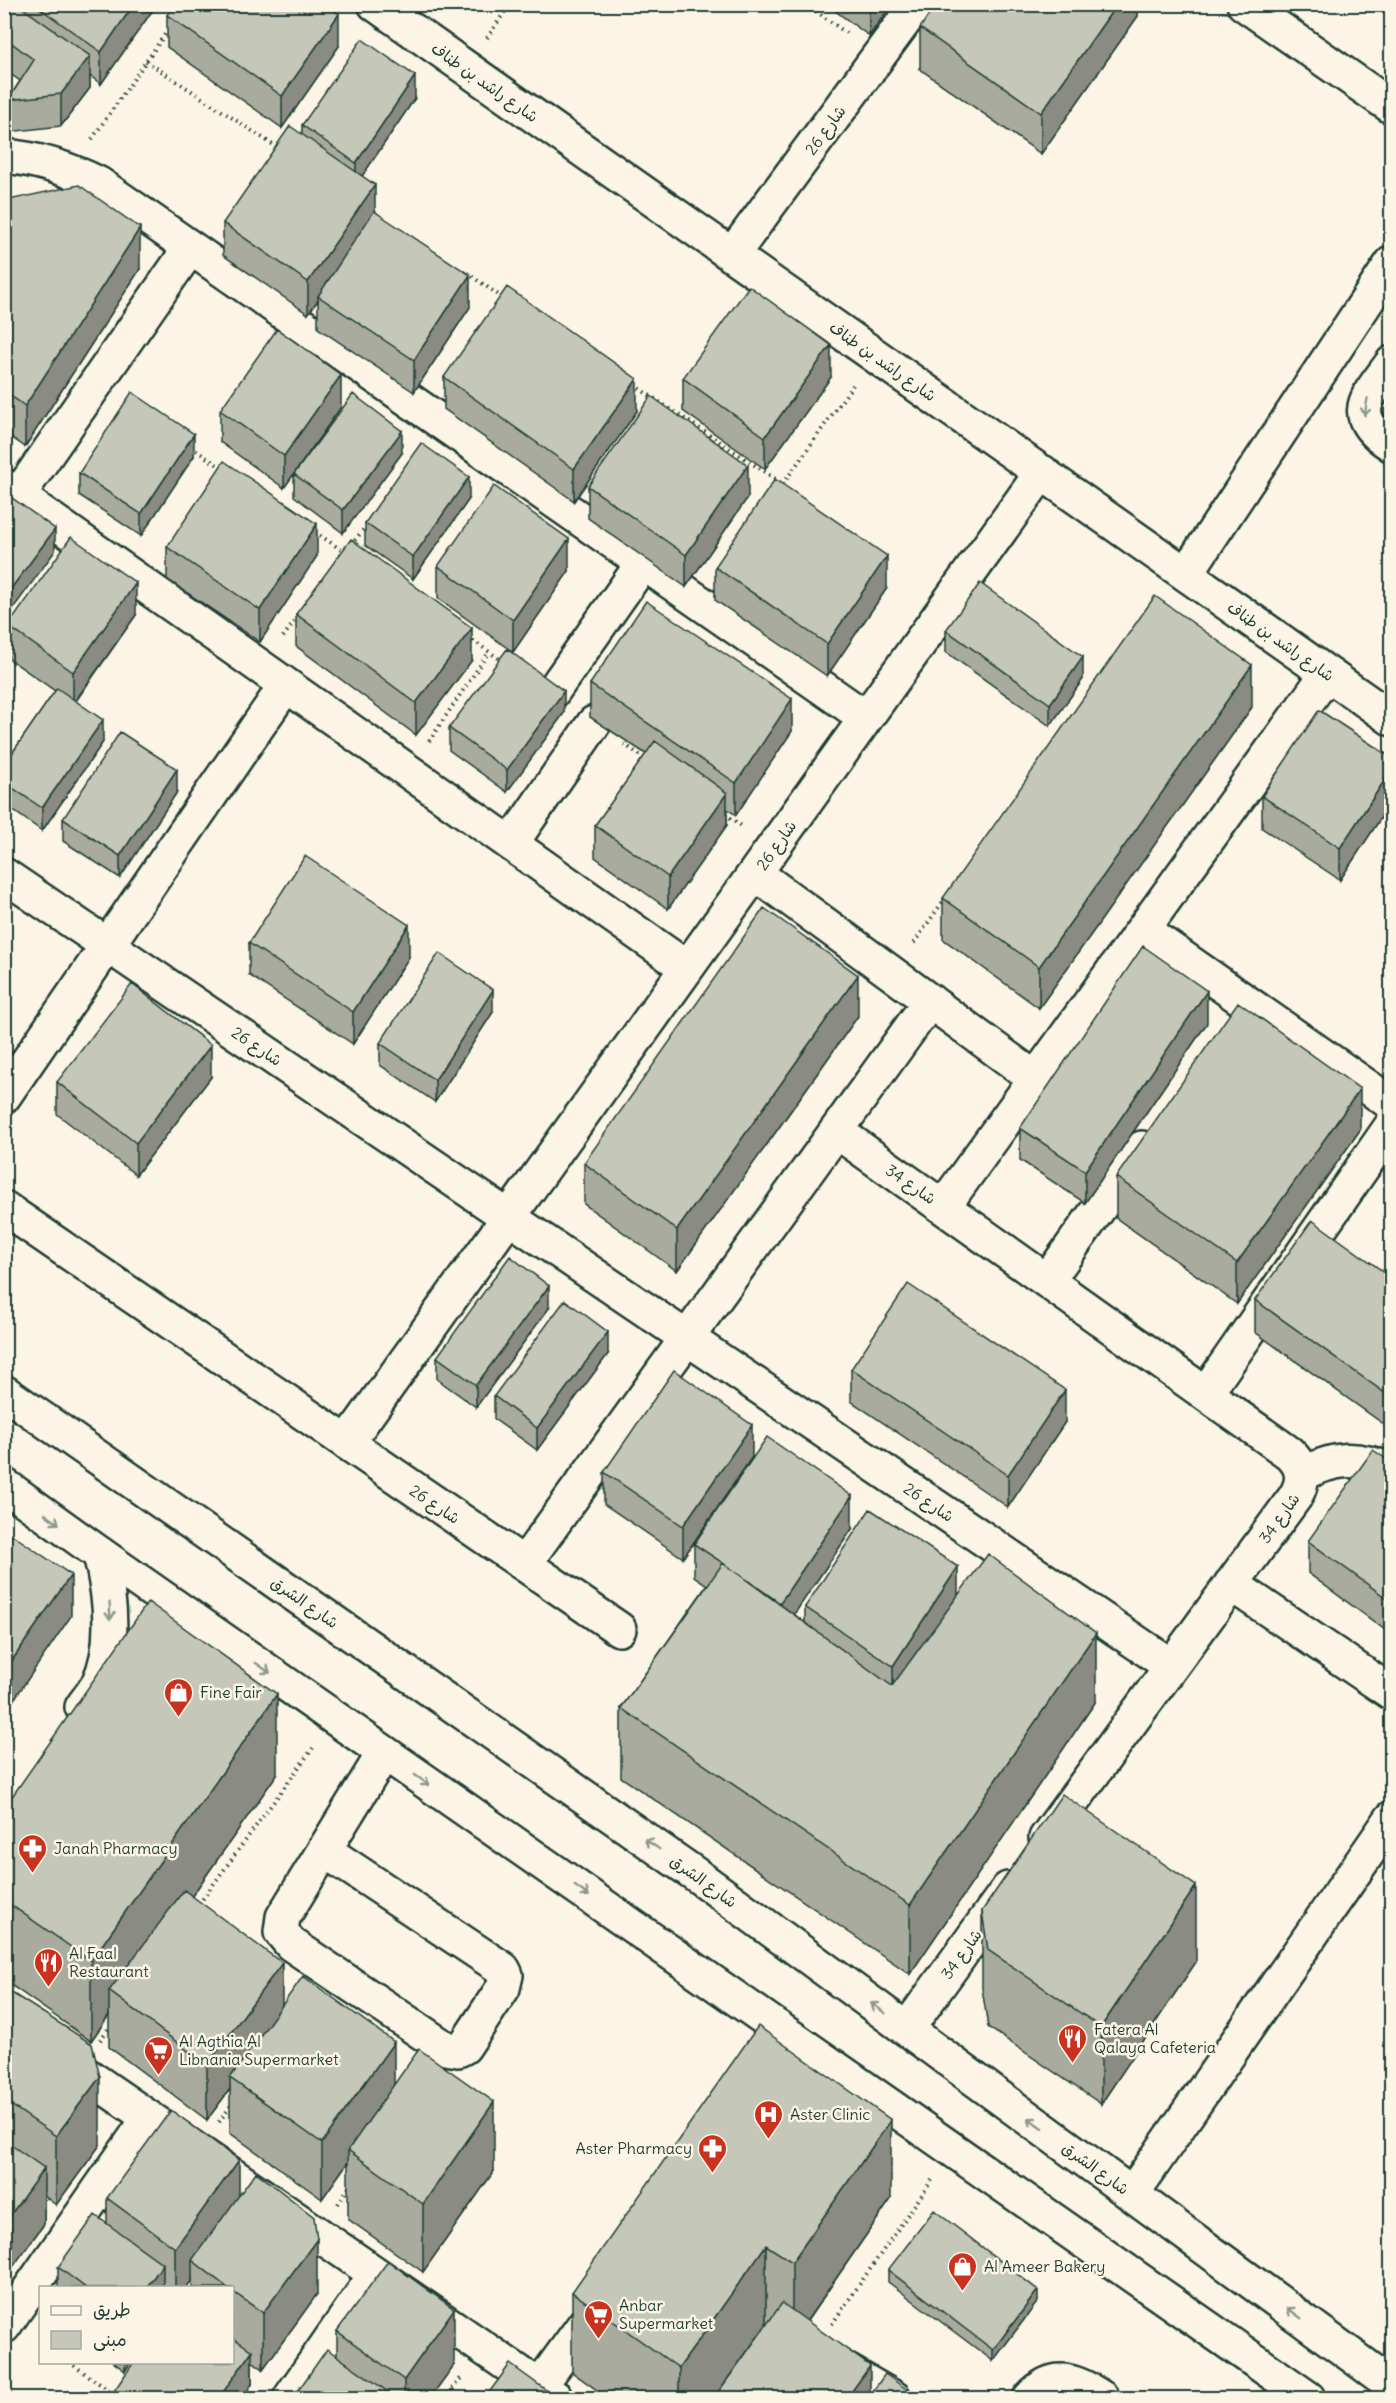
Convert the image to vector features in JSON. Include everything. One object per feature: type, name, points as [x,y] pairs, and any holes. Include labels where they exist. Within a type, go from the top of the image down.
[{"type":"street","name":"شارع راشد بن طناف","points":[[375,4],[1392,719]]},
{"type":"street","name":"شارع 26","points":[[732,255],[917,4]]},
{"type":"street","points":[[1244,4],[1392,107]]},
{"type":"street","points":[[4,156],[44,162],[70,170],[99,184],[866,718]]},
{"type":"street","points":[[190,248],[9,498],[273,676],[687,968]]},
{"type":"street","points":[[1186,574],[1392,263]]},
{"type":"street","points":[[1392,363],[1369,394],[1364,414],[1366,424],[1373,433],[1392,445]]},
{"type":"street","name":"شارع 26","points":[[347,1443],[1042,472]]},
{"type":"street","points":[[550,694],[643,563]]},
{"type":"street","points":[[944,1207],[1327,674]]},
{"type":"street","points":[[4,1095],[108,945],[273,676]]},
{"type":"street","points":[[511,844],[594,723]]},
{"type":"street","points":[[765,860],[892,974],[1036,1079]]},
{"type":"street","name":"شارع 26","points":[[4,875],[1171,1666]]},
{"type":"street","points":[[1143,930],[1240,1012],[1392,1104]]},
{"type":"street","points":[[524,1564],[930,1001]]},
{"type":"street","points":[[1206,1393],[1392,1125]]},
{"type":"street","points":[[1047,1281],[1157,1127]]},
{"type":"street","name":"شارع 34","points":[[836,1131],[1289,1453],[1298,1462],[1303,1474],[1301,1486],[1295,1497],[907,2029]]},
{"type":"street","name":"شارع 26","points":[[4,1208],[619,1629]]},
{"type":"street","name":"شارع الشرق","points":[[4,1392],[686,1867],[1392,2385]]},
{"type":"street","points":[[1303,1474],[1323,1463],[1346,1459],[1370,1462],[1392,1471]]},
{"type":"street","points":[[4,1485],[384,1753],[783,2047],[952,2151],[1308,2398]]},
{"type":"street","points":[[65,1731],[98,1683],[107,1652],[111,1619],[108,1586],[100,1554]]},
{"type":"street","points":[[1231,1584],[1392,1693]]},
{"type":"street","points":[[178,1646],[223,1640]]},
{"type":"street","points":[[98,1683],[136,1661]]},
{"type":"street","points":[[324,1850],[503,1969],[506,1975],[504,1988],[464,2047],[458,2050],[445,2048],[285,1939],[281,1932],[283,1917],[324,1850],[384,1753]]},
{"type":"street","points":[[1132,2194],[1392,1818]]},
{"type":"street","points":[[4,2018],[548,2393],[616,2280]]},
{"type":"street","points":[[4,2326],[149,2118]]},
{"type":"street","points":[[290,2398],[376,2274]]},
{"type":"street","points":[[1334,2342],[1392,2360]]},
{"type":"street","points":[[813,2351],[894,2398]]},
{"type":"street","points":[[1030,2398],[1038,2389],[1056,2381],[1074,2382],[1102,2398]]},
{"type":"path","points":[[806,4],[879,56]]},
{"type":"path","points":[[70,170],[172,23]]},
{"type":"path","points":[[146,61],[285,153]]},
{"type":"path","points":[[462,270],[510,303]]},
{"type":"path","points":[[777,493],[874,355]]},
{"type":"path","points":[[628,381],[783,484]]},
{"type":"path","points":[[650,410],[657,400]]},
{"type":"path","points":[[183,441],[231,474]]},
{"type":"path","points":[[339,562],[374,516]]},
{"type":"path","points":[[307,527],[355,560]]},
{"type":"path","points":[[273,676],[303,610]]},
{"type":"path","points":[[461,632],[550,694]]},
{"type":"path","points":[[408,771],[489,652]]},
{"type":"path","points":[[594,723],[650,763]]},
{"type":"path","points":[[717,808],[765,860]]},
{"type":"path","points":[[892,974],[946,896]]},
{"type":"path","points":[[196,1908],[334,1718]]},
{"type":"path","points":[[79,2069],[114,2022]]},
{"type":"path","points":[[198,2152],[232,2104]]},
{"type":"path","points":[[813,2351],[952,2151]]},
{"type":"path","points":[[318,2234],[351,2185]]},
{"type":"path","points":[[72,2364],[116,2398],[124,2389]]},
{"type":"building","points":[[4,4],[17,4],[90,56],[61,94],[8,100],[34,60],[9,41],[4,47]]},
{"type":"building","points":[[34,4],[134,4],[101,52]]},
{"type":"building","points":[[174,4],[325,4],[339,14],[282,96],[167,15]]},
{"type":"building","points":[[936,4],[1117,4],[1041,113],[920,28]]},
{"type":"building","points":[[362,39],[415,76],[356,163],[302,125]]},
{"type":"building","points":[[290,126],[375,185],[308,282],[223,223]]},
{"type":"building","points":[[79,185],[140,228],[25,406],[4,391],[4,201]]},
{"type":"building","points":[[374,211],[470,275],[414,360],[318,296]]},
{"type":"building","points":[[749,286],[831,345],[765,437],[683,378]]},
{"type":"building","points":[[507,287],[637,379],[574,469],[444,377]]},
{"type":"building","points":[[277,329],[341,375],[284,456],[220,410]]},
{"type":"building","points":[[132,392],[194,434],[141,514],[79,473]]},
{"type":"building","points":[[353,394],[402,431],[343,510],[294,474]]},
{"type":"building","points":[[651,396],[748,465],[686,555],[588,486]]},
{"type":"building","points":[[421,443],[469,477],[413,557],[365,523]]},
{"type":"building","points":[[224,461],[317,524],[260,610],[167,547]]},
{"type":"building","points":[[775,479],[887,556],[827,644],[715,567]]},
{"type":"building","points":[[494,486],[569,539],[513,620],[438,566]]},
{"type":"building","points":[[8,495],[55,529],[4,598],[4,499]]},
{"type":"building","points":[[71,537],[136,583],[73,672],[8,626]]},
{"type":"building","points":[[351,539],[472,628],[416,703],[296,614]]},
{"type":"building","points":[[980,583],[1083,657],[1050,704],[946,630]]},
{"type":"building","points":[[1155,596],[1252,665],[1039,967],[943,898]]},
{"type":"building","points":[[646,601],[792,699],[736,783],[590,684]]},
{"type":"building","points":[[507,649],[564,691],[507,770],[449,728]]},
{"type":"building","points":[[57,688],[103,720],[42,808],[4,782],[4,765]]},
{"type":"building","points":[[1319,710],[1392,758],[1392,769],[1340,848],[1262,796]]},
{"type":"building","points":[[120,732],[177,769],[120,856],[63,819]]},
{"type":"building","points":[[655,741],[727,793],[668,877],[595,825]]},
{"type":"building","points":[[305,856],[409,925],[353,1012],[249,943]]},
{"type":"building","points":[[764,908],[858,975],[677,1230],[584,1163]]},
{"type":"building","points":[[1143,946],[1207,991],[1085,1171],[1020,1128]]},
{"type":"building","points":[[439,953],[493,990],[435,1080],[380,1043]]},
{"type":"building","points":[[132,984],[211,1045],[136,1143],[57,1082]]},
{"type":"building","points":[[1238,1002],[1360,1089],[1237,1263],[1116,1177]]},
{"type":"building","points":[[1312,1220],[1392,1278],[1392,1398],[1255,1300]]},
{"type":"building","points":[[510,1256],[549,1286],[476,1385],[437,1357]]},
{"type":"building","points":[[908,1284],[1065,1390],[1008,1475],[851,1369]]},
{"type":"building","points":[[565,1300],[608,1332],[537,1428],[494,1396]]},
{"type":"building","points":[[674,1370],[752,1425],[683,1526],[604,1472]]},
{"type":"building","points":[[767,1437],[852,1496],[780,1603],[694,1544]]},
{"type":"building","points":[[1373,1450],[1392,1463],[1392,1602],[1308,1541]]},
{"type":"building","points":[[870,1509],[958,1567],[893,1666],[805,1607]]},
{"type":"building","points":[[4,1529],[71,1575],[4,1672]]},
{"type":"building","points":[[988,1554],[1096,1633],[910,1905],[621,1708],[723,1563],[892,1686]]},
{"type":"building","points":[[148,1602],[277,1694],[91,1961],[4,1900],[4,1808]]},
{"type":"building","points":[[1062,1794],[1196,1886],[1101,2027],[988,1950],[982,1911]]},
{"type":"building","points":[[184,1890],[282,1963],[207,2065],[109,1991]]},
{"type":"building","points":[[303,1976],[394,2042],[322,2143],[230,2078]]},
{"type":"building","points":[[4,1988],[92,2044],[100,2077],[56,2136],[4,2100]]},
{"type":"building","points":[[758,2026],[891,2120],[792,2262],[766,2245],[679,2368],[572,2292]]},
{"type":"building","points":[[419,2049],[494,2102],[423,2204],[348,2150]]},
{"type":"building","points":[[171,2110],[239,2160],[175,2248],[107,2198]]},
{"type":"building","points":[[4,2140],[44,2168],[4,2224]]},
{"type":"building","points":[[256,2172],[314,2217],[317,2239],[263,2313],[234,2292],[234,2286],[225,2286],[192,2260]]},
{"type":"building","name":"Al Ameer Bakery","points":[[934,2210],[1038,2290],[993,2350],[888,2270]]},
{"type":"building","points":[[95,2215],[163,2264],[147,2286],[83,2286],[58,2267]]},
{"type":"building","points":[[388,2261],[454,2309],[404,2380],[337,2331]]},
{"type":"building","points":[[782,2303],[870,2366],[847,2398],[714,2398]]},
{"type":"building","points":[[234,2338],[252,2351],[219,2398],[109,2398],[133,2364],[234,2364]]},
{"type":"building","points":[[327,2349],[388,2392],[384,2398],[295,2398]]},
{"type":"building","points":[[510,2364],[557,2398],[485,2398]]},
{"type":"building","points":[[885,2374],[919,2398],[868,2398]]},
{"type":"place","name":"Fine Fair","points":[[179,1718]]},
{"type":"place","name":"Janah Pharmacy","points":[[33,1874]]},
{"type":"place","name":"Al Faal Restaurant","points":[[48,1988]]},
{"type":"place","name":"Fatera Al Qalaya Cafeteria","points":[[1073,2064]]},
{"type":"place","name":"Al Agthia Al Libnania Supermarket","points":[[158,2076]]},
{"type":"place","name":"Aster Clinic","points":[[769,2140]]},
{"type":"place","name":"Aster Pharmacy","points":[[713,2174]]},
{"type":"place","name":"Al Ameer Bakery","points":[[963,2292]]},
{"type":"place","name":"Anbar Supermarket","points":[[598,2340]]}]
